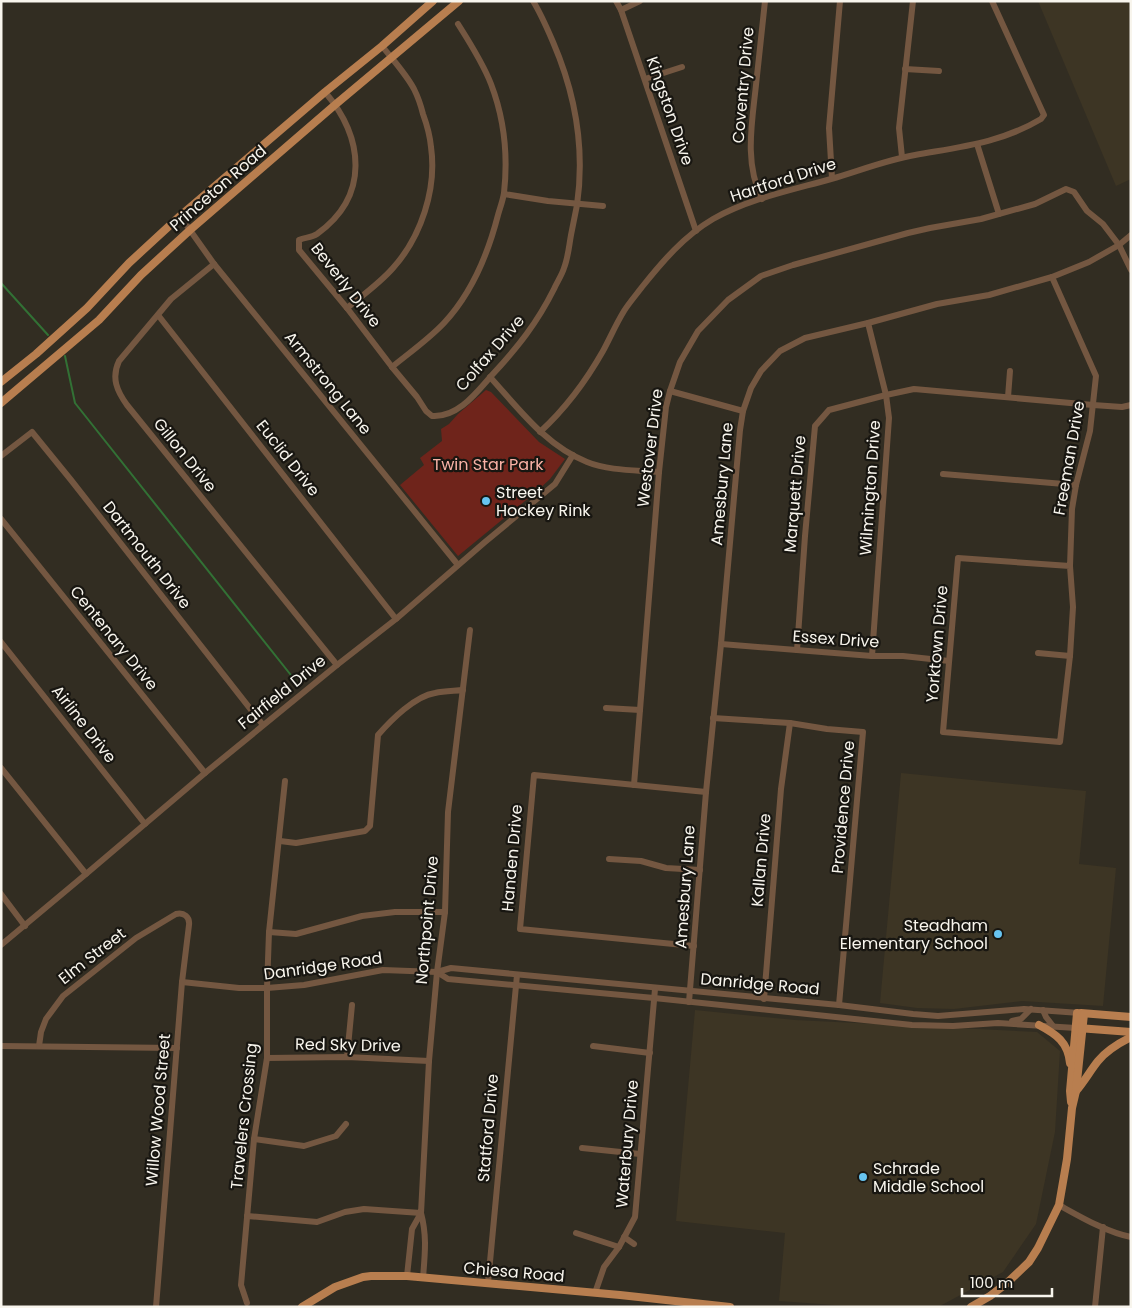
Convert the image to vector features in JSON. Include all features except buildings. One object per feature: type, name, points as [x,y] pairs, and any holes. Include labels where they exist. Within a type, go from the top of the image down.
[{"type":"main road","name":"Princeton Road","points":[[1,382],[36,354],[87,308],[129,263],[180,216],[433,1]]},
{"type":"main road","name":"Princeton Road","points":[[1,403],[99,320],[141,275],[190,230],[459,1]]},
{"type":"main road","points":[[275,135],[285,148]]},
{"type":"main road","points":[[129,263],[141,275]]},
{"type":"main road","points":[[36,354],[45,366]]},
{"type":"main road","points":[[1072,1108],[1070,1091],[1081,1013],[1131,1017]]},
{"type":"main road","points":[[1039,1025],[1060,1038],[1064,1044],[1070,1058],[1072,1079]]},
{"type":"main road","points":[[1079,1028],[1131,1032]]},
{"type":"main road","points":[[971,1307],[1007,1283],[1029,1262],[1038,1248],[1058,1206],[1067,1159],[1072,1108],[1076,1091],[1079,1028]]},
{"type":"main road","points":[[1076,1091],[1097,1062],[1107,1052],[1123,1040],[1131,1037]]},
{"type":"main road","name":"Chiesa Road","points":[[302,1307],[335,1287],[371,1276],[407,1276],[595,1293],[674,1304],[730,1307]]},
{"type":"street","name":"Colfax Drive","points":[[432,416],[445,416],[472,397],[525,338],[548,302],[564,268],[577,204],[580,151],[578,130],[569,86],[557,50],[533,1]]},
{"type":"street","name":"Kingston Drive","points":[[616,1],[621,10],[696,231]]},
{"type":"street","points":[[621,10],[640,1]]},
{"type":"street","name":"Coventry Drive","points":[[762,198],[756,186],[752,167],[751,126],[765,1]]},
{"type":"street","points":[[832,178],[829,128],[840,1]]},
{"type":"street","points":[[902,157],[898,128],[913,1]]},
{"type":"street","name":"Hartford Drive","points":[[540,432],[555,419],[581,386],[633,298],[669,255],[696,231],[712,220],[762,198],[902,157],[977,144],[1012,134],[1041,119],[1044,115],[992,1]]},
{"type":"street","points":[[392,367],[444,324],[466,294],[479,271],[487,251],[504,194],[504,144],[497,103],[491,82],[458,24]]},
{"type":"street","points":[[347,308],[394,268],[412,242],[422,218],[429,193],[432,168],[431,148],[420,102],[414,88],[382,46]]},
{"type":"street","points":[[645,79],[682,67]]},
{"type":"street","points":[[905,69],[939,72]]},
{"type":"street","name":"Beverly Drive","points":[[326,92],[336,104],[351,134],[354,146],[355,176],[352,189],[345,204],[315,235],[299,240],[298,245],[310,264],[347,308],[426,411],[432,416]]},
{"type":"street","points":[[977,144],[999,214]]},
{"type":"street","name":"Westover Drive","points":[[634,785],[666,407],[680,362],[698,331],[728,300],[761,276],[793,265],[908,233],[981,219],[1035,204],[1066,189],[1074,192],[1087,211],[1103,224],[1119,245]]},
{"type":"street","points":[[504,194],[548,201],[603,206]]},
{"type":"street","name":"Armstrong Lane","points":[[180,216],[214,264],[458,564]]},
{"type":"street","name":"Amesbury Lane","points":[[689,1002],[706,792],[740,430],[750,388],[761,370],[780,351],[805,338],[937,304],[989,295],[1052,277],[1089,262],[1119,245],[1131,235]]},
{"type":"street","points":[[1119,245],[1131,270]]},
{"type":"street","name":"Gillon Drive","points":[[214,264],[171,299],[119,361],[115,377],[120,394],[337,665]]},
{"type":"street","name":"Freeman Drive","points":[[943,732],[1060,742],[1070,656],[1073,608],[1070,566],[1072,509],[1090,430],[1096,376],[1052,277]]},
{"type":"street","name":"Euclid Drive","points":[[158,315],[396,619]]},
{"type":"street","name":"Wilmington Drive","points":[[868,323],[886,395],[889,418],[872,656]]},
{"type":"street","points":[[1008,397],[1010,371]]},
{"type":"street","points":[[490,377],[540,432],[573,456],[588,463],[608,467],[659,472]]},
{"type":"street","name":"Marquett Drive","points":[[797,650],[815,426],[829,410],[914,389],[1093,405],[1131,405]]},
{"type":"street","points":[[670,391],[743,411]]},
{"type":"street","name":"Dartmouth Drive","points":[[1,456],[32,432],[263,725]]},
{"type":"street","name":"Fairfield Drive","points":[[1,944],[25,926],[263,725],[396,619],[458,564],[555,484],[573,456]]},
{"type":"street","points":[[943,474],[1076,485]]},
{"type":"street","name":"Centenary Drive","points":[[1,519],[204,774]]},
{"type":"street","name":"Yorktown Drive","points":[[943,732],[958,558],[1070,566]]},
{"type":"street","name":"Northpoint Drive","points":[[423,1278],[425,1228],[421,1212],[429,1061],[437,972],[445,912],[448,812],[470,630]]},
{"type":"street","name":"Airline Drive","points":[[1,642],[145,824]]},
{"type":"street","name":"Essex Drive","points":[[721,644],[872,656],[903,656],[949,661]]},
{"type":"street","points":[[1038,653],[1070,656]]},
{"type":"street","points":[[280,841],[296,843],[365,831],[370,826],[378,735],[386,725],[416,700],[434,693],[463,690]]},
{"type":"street","points":[[606,708],[640,710]]},
{"type":"street","name":"Providence Drive","points":[[713,718],[790,723],[863,732],[839,1006]]},
{"type":"street","name":"Kallan Drive","points":[[764,999],[781,789],[790,723]]},
{"type":"street","points":[[1,768],[86,874]]},
{"type":"street","name":"Handen Drive","points":[[634,785],[534,775],[520,929],[694,946]]},
{"type":"street","name":"Travelers Crossing","points":[[247,1303],[241,1285],[254,1139],[267,1058],[267,988],[270,932],[285,781]]},
{"type":"street","points":[[634,785],[706,792]]},
{"type":"street","points":[[609,859],[641,861],[666,868],[700,870]]},
{"type":"street","points":[[1,894],[25,926]]},
{"type":"street","points":[[270,932],[296,934],[362,916],[396,912],[445,912]]},
{"type":"street","name":"Elm Street","points":[[39,1046],[41,1032],[46,1019],[63,996],[136,938],[176,914],[187,916]]},
{"type":"street","name":"Willow Wood Street","points":[[156,1307],[182,982],[189,924],[187,916]]},
{"type":"street","name":"Danridge Road","points":[[182,982],[239,988],[267,988],[304,985],[383,970],[437,972],[451,968],[938,1016],[1031,1009],[1081,1013]]},
{"type":"street","name":"Danridge Road","points":[[437,972],[448,979],[926,1026],[998,1023],[1079,1028]]},
{"type":"street","name":"Statford Drive","points":[[488,1283],[517,974]]},
{"type":"street","name":"Waterbury Drive","points":[[595,1293],[604,1267],[619,1247],[634,1217],[655,989]]},
{"type":"street","points":[[347,1057],[352,1005]]},
{"type":"street","points":[[998,1023],[1021,1019],[1031,1009]]},
{"type":"street","points":[[1044,1010],[1046,1017],[1054,1026]]},
{"type":"street","points":[[1,1046],[177,1048]]},
{"type":"street","points":[[593,1046],[650,1053]]},
{"type":"street","name":"Red Sky Drive","points":[[267,1058],[347,1057],[429,1061]]},
{"type":"street","points":[[254,1139],[304,1146],[336,1136],[346,1124]]},
{"type":"street","points":[[582,1148],[640,1154]]},
{"type":"street","points":[[1058,1206],[1103,1227],[1131,1237]]},
{"type":"street","points":[[247,1216],[317,1222],[345,1212],[364,1209],[421,1212]]},
{"type":"street","name":"Northpoint Drive","points":[[407,1276],[412,1229],[421,1212]]},
{"type":"street","points":[[1095,1307],[1103,1227]]},
{"type":"street","points":[[576,1233],[619,1247]]},
{"type":"street","points":[[624,1237],[634,1244]]},
{"type":"shaded area","points":[[1038,1],[1131,1],[1131,179],[1116,186]]},
{"type":"shaded area","name":"Steadham Elementary School","points":[[901,773],[1086,791],[1079,864],[1116,868],[1103,1006],[1022,1001],[954,1009],[917,1008],[880,1003]]},
{"type":"shaded area","name":"Schrade Middle School","points":[[695,1010],[795,1020],[1037,1032],[1060,1051],[1055,1132],[1036,1224],[1003,1272],[940,1306],[861,1307],[779,1301],[785,1233],[676,1221]]},
{"type":"green space","name":"Twin Star Park","points":[[486,390],[491,392],[539,442],[565,459],[550,479],[536,492],[458,556],[400,485],[424,465],[420,458],[442,441],[441,429]]},
{"type":"waterway","points":[[1,283],[48,335]]},
{"type":"waterway","points":[[65,356],[75,403],[298,684]]},
{"type":"place","name":"Street Hockey Rink","points":[[486,501]]},
{"type":"place","name":"Steadham Elementary School","points":[[998,934]]},
{"type":"place","name":"Schrade Middle School","points":[[863,1177]]}]
